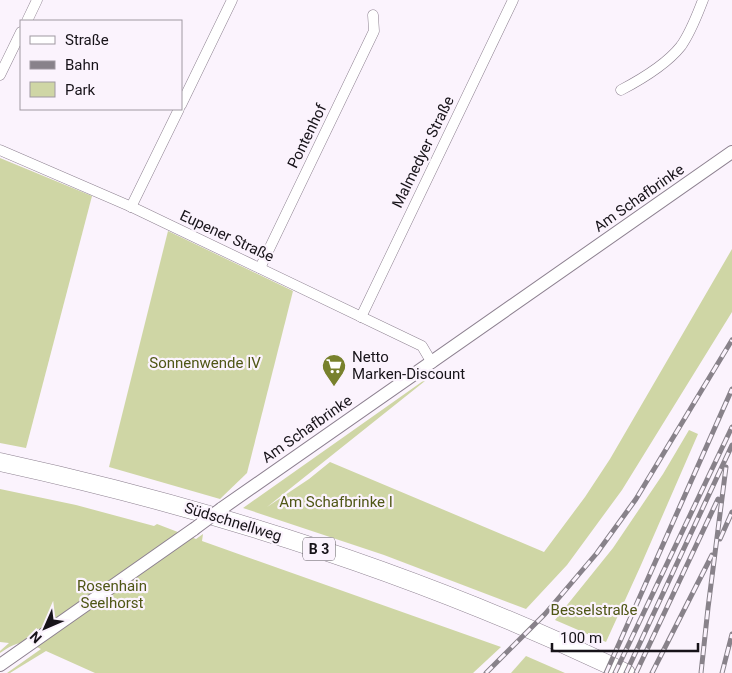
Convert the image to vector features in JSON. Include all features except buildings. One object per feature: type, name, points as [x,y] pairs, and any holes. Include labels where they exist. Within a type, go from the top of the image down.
[{"type":"highway","name":"Südschnellweg","points":[[0,462],[70,477],[186,507],[323,550],[468,603],[626,673]]},
{"type":"highway","name":"Südschnellweg","points":[[0,472],[68,486],[284,548],[464,613],[603,673]]},
{"type":"street","points":[[27,20],[37,0]]},
{"type":"street","points":[[182,103],[232,0]]},
{"type":"street","name":"Malmedyer Straße","points":[[361,317],[513,0]]},
{"type":"street","points":[[621,90],[638,82],[665,61],[680,46],[704,0]]},
{"type":"street","name":"Pontenhof","points":[[260,268],[374,31],[373,15]]},
{"type":"street","points":[[0,75],[20,34]]},
{"type":"street","points":[[131,207],[179,110]]},
{"type":"street","name":"Eupener Straße","points":[[0,150],[131,207],[422,346],[432,363]]},
{"type":"street","name":"Am Schafbrinke","points":[[0,665],[732,152]]},
{"type":"green space","points":[[0,158],[92,196],[26,448],[0,443]]},
{"type":"green space","name":"Sonnenwende IV","points":[[168,231],[293,291],[247,473],[220,499],[109,467]]},
{"type":"green space","name":"Am Schafbrinke I","points":[[732,249],[732,312],[622,490],[567,565],[526,609],[384,555],[243,508],[425,381],[267,507],[309,479],[330,462],[544,552],[585,497],[610,459]]},
{"type":"green space","name":"Besselstraße","points":[[689,430],[698,434],[606,642],[555,620],[613,548],[663,474]]},
{"type":"green space","name":"Rosenhain Seelhorst","points":[[0,489],[76,505],[154,526],[157,524],[196,539],[203,534],[202,541],[501,647],[473,673],[95,673],[46,651],[7,673],[41,649],[24,643],[11,646],[0,653],[9,643],[0,642]]},
{"type":"green space","points":[[526,656],[565,673],[511,673]]},
{"type":"railway","points":[[486,673],[545,614],[597,553],[636,499],[732,340]]},
{"type":"railway","points":[[606,673],[732,389]]},
{"type":"railway","points":[[615,673],[732,427]]},
{"type":"railway","points":[[626,673],[732,445]]},
{"type":"railway","points":[[701,673],[726,467]]},
{"type":"railway","points":[[636,673],[718,499]]},
{"type":"railway","points":[[720,539],[732,512]]},
{"type":"railway","points":[[652,673],[712,555]]},
{"type":"railway","points":[[722,673],[732,634]]},
{"type":"place","name":"Netto Marken-Discount","points":[[334,387]]}]
